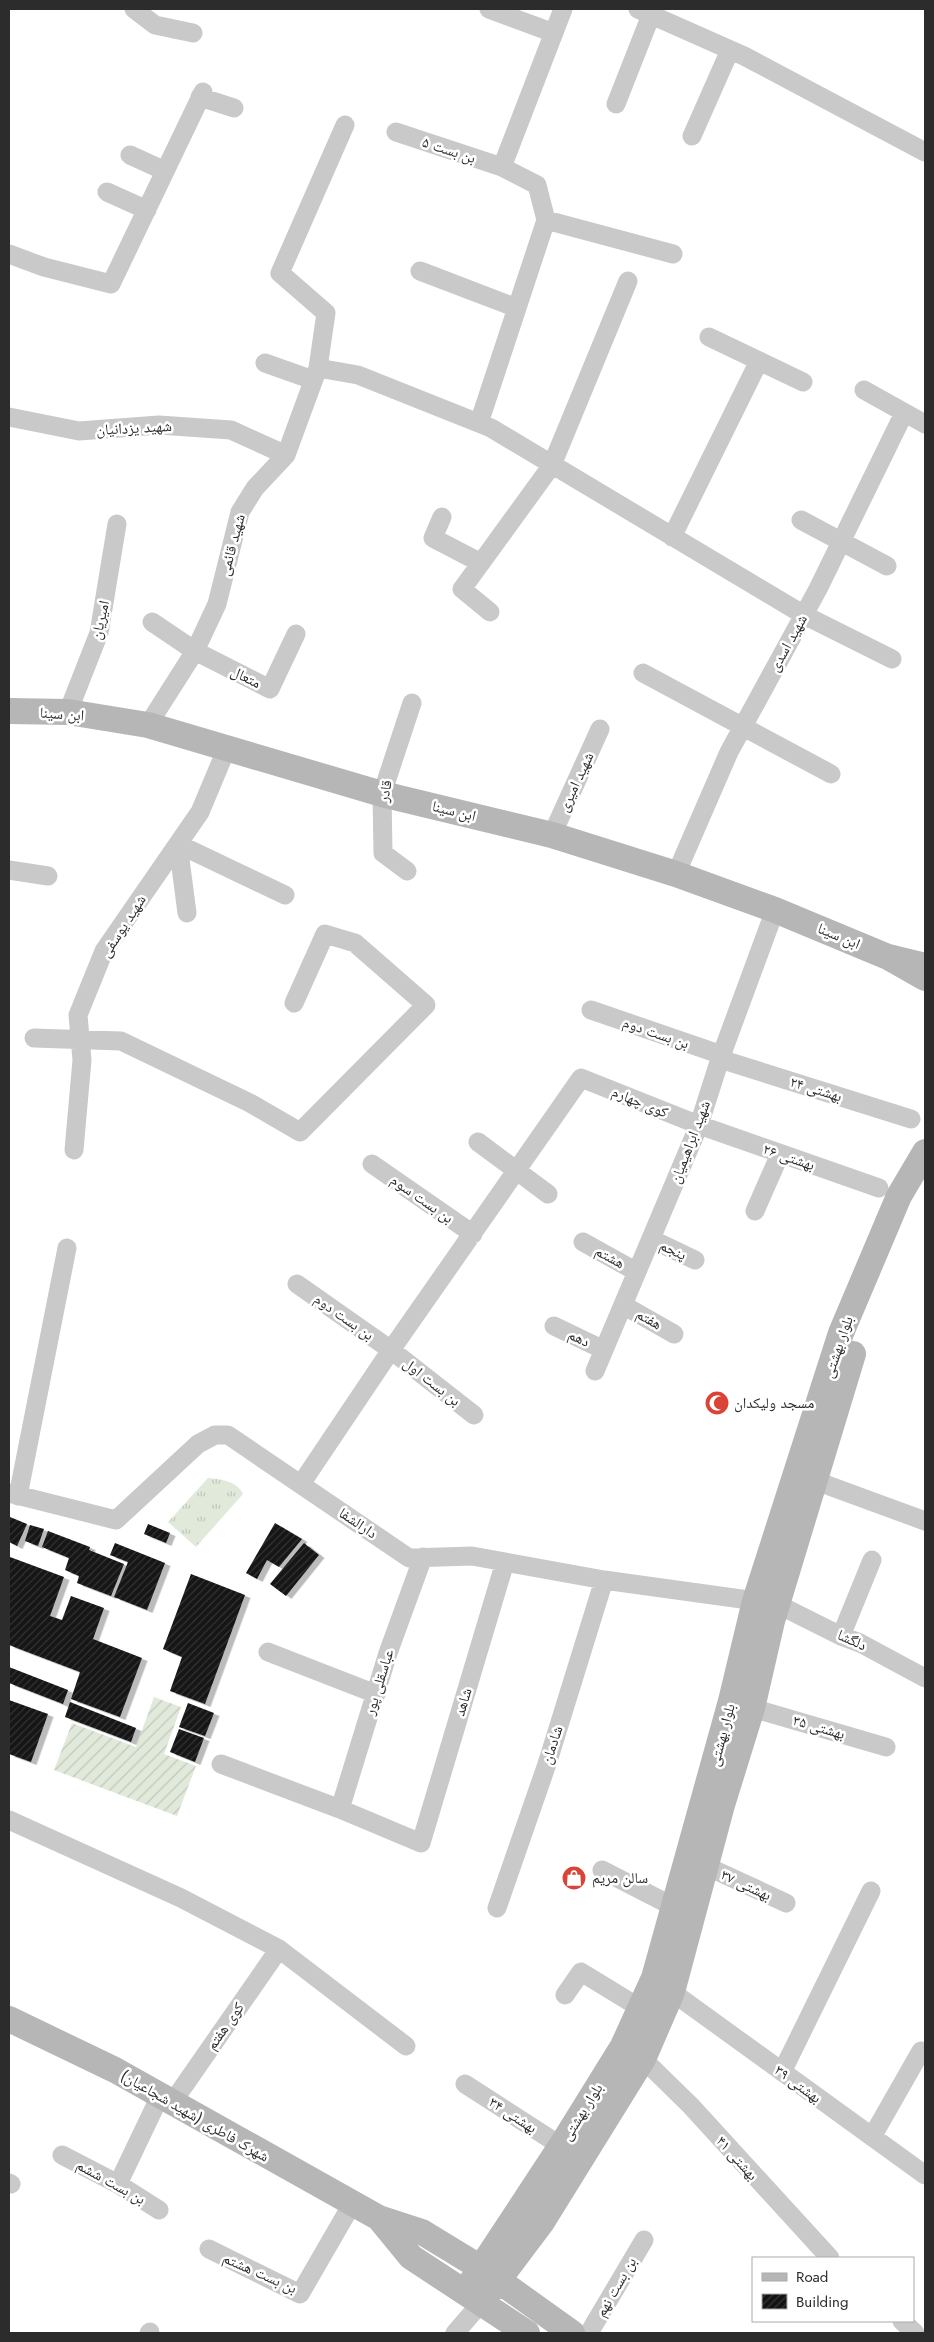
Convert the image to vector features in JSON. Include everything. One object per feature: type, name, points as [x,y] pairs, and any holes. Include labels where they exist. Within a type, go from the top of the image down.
[{"type":"main road","name":"ابن سینا","points":[[9,711],[68,712],[148,725],[226,750],[382,794],[552,836],[676,874],[775,910],[888,957]]},
{"type":"main road","points":[[888,957],[925,966]]},
{"type":"main road","points":[[888,957],[925,978]]},
{"type":"main road","name":"بلوار بهشتی","points":[[473,2298],[490,2275],[561,2146],[623,2046],[663,1953],[726,1720],[766,1603],[845,1348],[899,1196],[925,1152]]},
{"type":"main road","name":"بلوار بهشتی","points":[[490,2275],[542,2222],[643,2059],[672,1992],[752,1708],[766,1603],[816,1481],[845,1348],[925,1187]]},
{"type":"main road","name":"شهرک فاطری (شهید شجاعیان)","points":[[9,2019],[115,2070],[379,2218],[422,2232],[490,2275],[572,2333]]},
{"type":"main road","name":"شهرک فاطری (شهید شجاعیان)","points":[[379,2218],[411,2257],[527,2333]]},
{"type":"street","points":[[134,9],[155,24],[193,33]]},
{"type":"street","points":[[489,9],[554,33]]},
{"type":"street","points":[[502,167],[563,9]]},
{"type":"street","points":[[616,104],[645,12],[730,50],[925,152]]},
{"type":"street","points":[[692,136],[730,50]]},
{"type":"street","points":[[9,254],[44,267],[111,284],[201,94],[234,108]]},
{"type":"street","name":"شهید قائمی","points":[[148,725],[195,651],[217,604],[240,512],[255,488],[286,455],[316,374],[326,313],[280,273],[345,125]]},
{"type":"street","name":"بن بست ۵","points":[[396,132],[502,167],[537,185],[546,220]]},
{"type":"street","points":[[130,155],[165,171]]},
{"type":"street","points":[[107,192],[147,210]]},
{"type":"street","points":[[479,423],[546,220],[673,254]]},
{"type":"street","points":[[420,271],[517,308]]},
{"type":"street","points":[[490,612],[462,590],[552,465],[628,281]]},
{"type":"street","points":[[709,337],[803,382]]},
{"type":"street","points":[[672,537],[759,361]]},
{"type":"street","points":[[265,363],[316,374],[358,375],[491,428],[804,615],[892,659]]},
{"type":"street","points":[[864,390],[925,424]]},
{"type":"street","name":"شهید اسدی","points":[[676,874],[729,752],[804,615],[904,413]]},
{"type":"street","name":"شهید یزدانیان","points":[[9,417],[79,431],[159,424],[231,430],[286,455]]},
{"type":"street","points":[[442,517],[433,538],[481,563]]},
{"type":"street","points":[[801,520],[887,566]]},
{"type":"street","name":"امیریان","points":[[68,712],[99,633],[118,524]]},
{"type":"street","points":[[152,622],[195,651]]},
{"type":"street","name":"متعال","points":[[195,651],[270,689],[296,634]]},
{"type":"street","points":[[642,673],[831,774]]},
{"type":"street","name":"قادر","points":[[407,871],[383,853],[382,794],[412,703]]},
{"type":"street","name":"شهید امیری","points":[[552,836],[600,729]]},
{"type":"street","name":"شهید یوسفی","points":[[74,1150],[82,1060],[78,1015],[104,951],[200,812],[226,750]]},
{"type":"street","points":[[178,844],[285,895]]},
{"type":"street","points":[[178,844],[187,913]]},
{"type":"street","points":[[9,870],[48,876]]},
{"type":"street","name":"شهید ابراهیمیان","points":[[595,1371],[699,1125],[721,1057],[775,910]]},
{"type":"street","points":[[34,1038],[121,1042],[250,1103],[300,1132],[426,1005],[355,944],[325,934],[294,1003]]},
{"type":"street","name":"بن بست دوم","points":[[591,1010],[721,1057]]},
{"type":"street","name":"بهشتی ۲۴","points":[[721,1057],[911,1119]]},
{"type":"street","name":"کوی چهارم","points":[[517,1170],[581,1078],[699,1125]]},
{"type":"street","name":"بهشتی ۲۶","points":[[699,1125],[879,1188]]},
{"type":"street","points":[[478,1142],[548,1194]]},
{"type":"street","points":[[754,1211],[780,1154]]},
{"type":"street","name":"بن بست سوم","points":[[372,1164],[473,1234]]},
{"type":"street","points":[[300,1484],[517,1170]]},
{"type":"street","name":"پنجم","points":[[651,1239],[696,1260]]},
{"type":"street","name":"هشتم","points":[[582,1242],[637,1272]]},
{"type":"street","points":[[13,1494],[67,1248]]},
{"type":"street","name":"بن بست دوم","points":[[297,1284],[391,1350]]},
{"type":"street","name":"هفتم","points":[[623,1305],[674,1334]]},
{"type":"street","name":"دهم","points":[[554,1326],[604,1350]]},
{"type":"street","name":"بن بست اول","points":[[391,1350],[474,1415]]},
{"type":"street","name":"دارالشفا","points":[[13,1494],[116,1520],[198,1444],[215,1435],[228,1435],[409,1558],[472,1556],[604,1580],[766,1603]]},
{"type":"street","points":[[816,1481],[925,1522]]},
{"type":"street","name":"عباسقلی پور","points":[[340,1809],[376,1694],[423,1558]]},
{"type":"street","points":[[841,1636],[872,1560]]},
{"type":"street","name":"شاهد","points":[[340,1809],[421,1843],[505,1562]]},
{"type":"street","name":"شادمان","points":[[497,1908],[547,1764],[604,1580]]},
{"type":"street","name":"دلگشا","points":[[766,1603],[860,1643],[924,1674]]},
{"type":"street","points":[[268,1652],[376,1694]]},
{"type":"street","name":"بهشتی ۳۵","points":[[752,1708],[886,1747]]},
{"type":"street","points":[[220,1764],[340,1809]]},
{"type":"street","points":[[9,1820],[181,1898],[279,1949],[406,2046]]},
{"type":"street","name":"بهشتی ٣٧","points":[[706,1866],[786,1903]]},
{"type":"street","points":[[602,1870],[674,1907]]},
{"type":"street","points":[[782,2072],[871,1890]]},
{"type":"street","name":"کوی هفتم","points":[[118,2184],[166,2099],[279,1949]]},
{"type":"street","points":[[565,1996],[582,1972],[640,2008]]},
{"type":"street","name":"بهشتی ۳۹","points":[[672,1992],[925,2175]]},
{"type":"street","points":[[872,2136],[921,2051]]},
{"type":"street","name":"بهشتی ۴۱","points":[[643,2059],[691,2106],[829,2257]]},
{"type":"street","name":"بهشتی ۳۴","points":[[465,2084],[561,2146]]},
{"type":"street","name":"بن بست ششم","points":[[62,2155],[118,2184],[159,2210]]},
{"type":"street","name":"بن بست هشتم","points":[[209,2249],[300,2294],[352,2204]]},
{"type":"street","name":"بن بست نهم","points":[[589,2333],[644,2240]]},
{"type":"street","points":[[456,2331],[473,2298]]},
{"type":"street","points":[[903,2322],[915,2333]]},
{"type":"green space","points":[[208,1478],[232,1483],[243,1494],[196,1547],[168,1522]]},
{"type":"green space","points":[[154,1697],[181,1707],[164,1754],[196,1766],[177,1816],[54,1770],[72,1723],[136,1747]]},
{"type":"building","points":[[10,1517],[27,1524],[17,1546],[9,1542]]},
{"type":"building","points":[[275,1523],[302,1539],[279,1567],[267,1560],[257,1579],[246,1573]]},
{"type":"building","points":[[148,1524],[170,1533],[166,1543],[144,1534]]},
{"type":"building","points":[[30,1525],[44,1529],[38,1546],[25,1541]]},
{"type":"building","points":[[48,1531],[90,1547],[89,1550],[124,1564],[111,1596],[77,1583],[79,1576],[65,1570],[69,1558],[42,1547]]},
{"type":"building","points":[[115,1543],[165,1563],[147,1610],[114,1597],[128,1562],[110,1555]]},
{"type":"building","points":[[304,1543],[319,1555],[286,1596],[270,1584]]},
{"type":"building","points":[[10,1557],[64,1577],[50,1616],[62,1620],[71,1596],[104,1608],[93,1639],[142,1658],[120,1717],[71,1699],[80,1672],[9,1645]]},
{"type":"building","points":[[191,1574],[245,1595],[205,1704],[170,1691],[182,1657],[163,1649]]},
{"type":"building","points":[[9,1667],[68,1690],[63,1704],[9,1683]]},
{"type":"building","points":[[9,1700],[48,1714],[31,1762],[9,1754]]},
{"type":"building","points":[[70,1702],[136,1728],[131,1742],[65,1717]]},
{"type":"building","points":[[188,1703],[214,1713],[205,1736],[179,1727]]},
{"type":"building","points":[[179,1729],[204,1738],[195,1762],[170,1752]]},
{"type":"place","name":"مسجد ولیکدان","points":[[717,1403]]},
{"type":"place","name":"سالن مریم","points":[[574,1878]]}]
